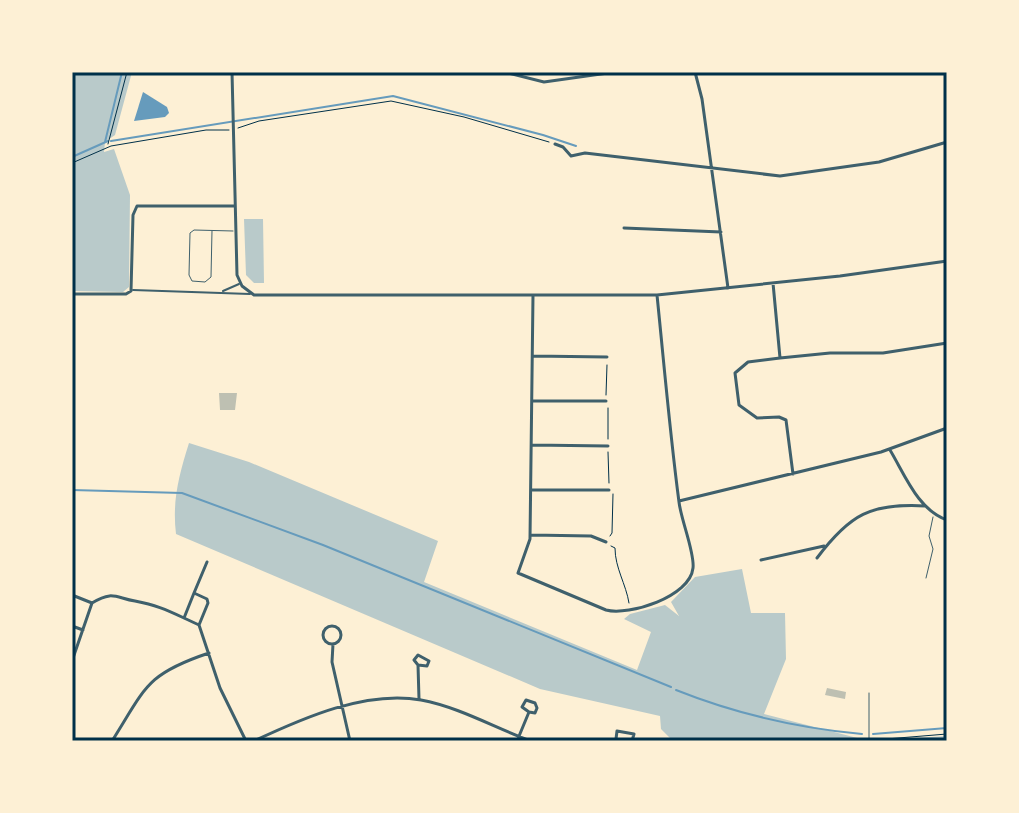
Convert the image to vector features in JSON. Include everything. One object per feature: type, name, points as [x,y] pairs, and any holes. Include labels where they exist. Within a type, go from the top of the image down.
[{"type":"street","points":[[232,72],[236,273],[240,284],[254,295]]},
{"type":"street","points":[[504,72],[540,82],[615,72]]},
{"type":"street","points":[[695,72],[728,288]]},
{"type":"street","points":[[555,144],[571,156],[585,153],[758,175],[799,175],[888,160],[947,142]]},
{"type":"street","points":[[132,289],[135,207],[235,206]]},
{"type":"street","points":[[624,228],[721,232]]},
{"type":"street","points":[[132,289],[254,295],[657,295],[947,261]]},
{"type":"street","points":[[773,283],[780,358]]},
{"type":"street","points":[[219,293],[240,284]]},
{"type":"street","points":[[72,294],[125,294],[132,289]]},
{"type":"street","points":[[533,295],[531,535],[518,573],[616,612],[667,599],[691,575],[693,564],[679,501],[657,295]]},
{"type":"street","points":[[793,474],[786,420],[779,417],[757,418],[739,405],[735,373],[748,362],[830,353],[883,353],[947,343]]},
{"type":"street","points":[[533,356],[607,357]]},
{"type":"street","points":[[532,401],[606,401]]},
{"type":"street","points":[[679,501],[890,450],[947,428]]},
{"type":"street","points":[[532,445],[608,446]]},
{"type":"street","points":[[890,450],[925,506],[947,520]]},
{"type":"street","points":[[531,490],[609,490]]},
{"type":"street","points":[[817,558],[827,544],[857,518],[874,509],[891,505],[925,506]]},
{"type":"street","points":[[531,535],[591,536],[606,542]]},
{"type":"street","points":[[761,560],[827,544]]},
{"type":"street","points":[[184,618],[207,562]]},
{"type":"street","points":[[194,593],[207,599],[199,625],[220,688],[246,741]]},
{"type":"street","points":[[72,595],[92,603],[118,595],[136,602],[147,602],[199,625]]},
{"type":"street","points":[[72,661],[92,603]]},
{"type":"street","points":[[72,626],[83,630]]},
{"type":"street","points":[[330,627],[338,629],[340,634],[333,644],[324,638],[325,630],[330,627]]},
{"type":"street","points":[[333,644],[332,662],[350,741]]},
{"type":"street","points":[[112,741],[151,681],[170,667],[209,653]]},
{"type":"street","points":[[418,665],[419,699]]},
{"type":"street","points":[[254,741],[294,723],[344,707],[387,699],[419,699],[518,739],[531,741]]},
{"type":"street","points":[[518,739],[529,712]]},
{"type":"street","points":[[624,741],[616,739],[617,731],[634,734],[632,741]]},
{"type":"lane","points":[[212,231],[211,277],[205,282],[192,281],[189,275],[189,234],[193,230],[236,231]]},
{"type":"lane","points":[[926,578],[933,549],[929,536],[934,514]]},
{"type":"lane","points":[[947,605],[947,623]]},
{"type":"lane","points":[[869,693],[869,741]]},
{"type":"path","points":[[108,147],[127,72]]},
{"type":"path","points":[[72,163],[108,147],[391,101],[472,119],[555,144]]},
{"type":"path","points":[[869,741],[947,734]]},
{"type":"shaded area","points":[[73,72],[132,72],[115,135],[105,142],[104,152],[114,149],[130,195],[129,287],[123,292],[72,291]]},
{"type":"shaded area","points":[[244,219],[263,219],[264,283],[254,283],[246,275]]},
{"type":"shaded area","points":[[189,443],[249,462],[438,541],[424,582],[637,670],[651,632],[624,619],[630,614],[665,605],[679,616],[671,602],[695,577],[742,569],[751,613],[785,613],[786,659],[764,714],[869,741],[673,741],[661,729],[660,716],[540,689],[176,534],[177,488]]},
{"type":"shaded area","points":[[947,736],[947,741],[869,741]]},
{"type":"water","points":[[143,92],[167,107],[169,113],[165,117],[134,121]]},
{"type":"building","points":[[219,393],[237,393],[235,410],[220,410]]},
{"type":"building","points":[[827,688],[846,692],[845,699],[825,695]]},
{"type":"waterway","points":[[105,142],[122,72]]},
{"type":"waterway","points":[[111,141],[393,96],[576,146]]},
{"type":"waterway","points":[[72,157],[108,141]]},
{"type":"waterway","points":[[72,490],[182,493],[323,545],[671,687]]},
{"type":"waterway","points":[[676,690],[768,719],[862,734]]},
{"type":"waterway","points":[[873,734],[947,728]]}]
